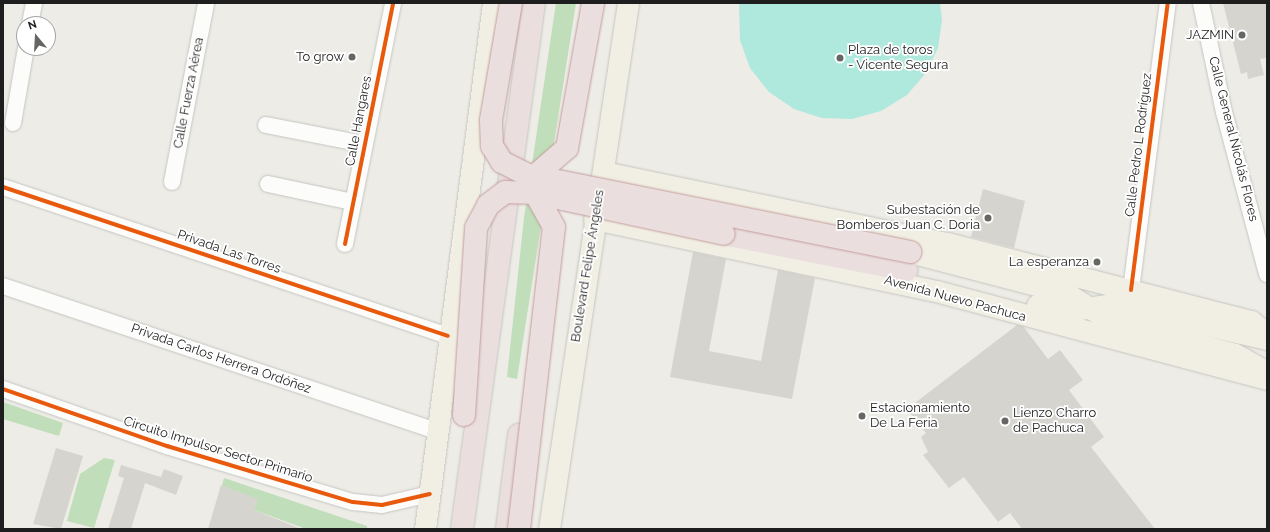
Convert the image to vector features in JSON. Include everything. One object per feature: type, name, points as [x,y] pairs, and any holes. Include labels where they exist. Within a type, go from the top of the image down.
[{"type":"highway","points":[[511,3],[491,120],[492,146],[502,162],[535,184],[908,261]]},
{"type":"highway","points":[[462,529],[534,3]]},
{"type":"highway","points":[[507,529],[555,174],[584,3]]},
{"type":"highway","points":[[446,529],[464,415],[476,228],[488,205],[505,192],[535,184],[567,148],[593,3]]},
{"type":"highway","points":[[519,529],[554,227],[535,184]]},
{"type":"main road","points":[[425,529],[440,432],[448,336],[493,3]]},
{"type":"main road","name":"Boulevard Felipe Ángeles","points":[[549,529],[594,219],[603,172],[628,3]]},
{"type":"main road","points":[[603,172],[947,243],[1251,321],[1267,334]]},
{"type":"main road","points":[[627,226],[624,201],[635,179]]},
{"type":"main road","name":"Avenida Nuevo Pachuca","points":[[594,219],[936,291],[1267,379]]},
{"type":"main road","points":[[908,261],[1066,293],[1112,322],[1247,358],[1267,379]]},
{"type":"main road","points":[[1089,308],[1114,304],[1267,339]]},
{"type":"street","points":[[32,16],[34,3]]},
{"type":"street","name":"Calle Fuerza Aérea","points":[[172,182],[206,3]]},
{"type":"street","name":"Calle Hangares","points":[[345,244],[393,3]]},
{"type":"street","name":"Calle Pedro L Rodríguez","points":[[1131,290],[1168,3]]},
{"type":"street","name":"Calle General Nicolás Flores","points":[[1201,3],[1224,112],[1267,274]]},
{"type":"street","points":[[13,123],[25,56]]},
{"type":"street","points":[[266,125],[364,144]]},
{"type":"street","points":[[268,184],[353,202]]},
{"type":"street","name":"Privada Las Torres","points":[[3,186],[448,336]]},
{"type":"street","name":"Privada Carlos Herrera Ordóñez","points":[[3,286],[440,432]]},
{"type":"street","name":"Circuito Impulsor Sector Primario","points":[[3,389],[167,446],[353,502],[382,505],[430,494]]},
{"type":"green space","points":[[556,3],[576,3],[517,379],[507,377],[524,218]]},
{"type":"green space","points":[[3,402],[63,423],[59,436],[3,419]]},
{"type":"green space","points":[[104,458],[115,460],[94,528],[67,521],[80,474]]},
{"type":"green space","points":[[224,478],[367,526],[367,529],[306,529],[254,510],[222,486]]},
{"type":"shaded area","name":"Plaza de toros - Vicente Segura","points":[[739,3],[940,3],[942,20],[938,48],[925,74],[907,95],[881,111],[852,119],[822,118],[794,109],[769,92],[750,68],[740,40]]},
{"type":"building","points":[[1223,3],[1267,3],[1267,58],[1260,59],[1264,75],[1248,79],[1247,72],[1241,74]]},
{"type":"building","points":[[983,189],[1025,201],[1014,248],[971,237]]},
{"type":"building","points":[[693,252],[726,259],[709,351],[761,361],[778,270],[815,278],[792,399],[670,377]]},
{"type":"building","name":"Lienzo Charro de Pachuca","points":[[1017,325],[1023,326],[1048,359],[1060,350],[1083,380],[1069,390],[1104,437],[1091,447],[1155,529],[1022,529],[1010,513],[998,522],[964,477],[949,488],[923,455],[928,452],[921,437],[926,433],[907,409]]},
{"type":"building","points":[[56,448],[83,456],[61,529],[33,524]]},
{"type":"building","points":[[121,465],[161,477],[164,469],[183,476],[176,495],[145,483],[131,529],[108,529],[124,478],[118,476]]},
{"type":"building","points":[[221,485],[258,499],[254,510],[301,529],[208,529]]},
{"type":"cycle path","points":[[345,244],[393,3]]},
{"type":"cycle path","points":[[1131,290],[1168,3]]},
{"type":"cycle path","points":[[3,187],[448,336]]},
{"type":"cycle path","points":[[3,389],[167,446],[353,502],[382,505],[430,494]]},
{"type":"place","name":"JAZMIN","points":[[1242,35]]},
{"type":"place","name":"To grow","points":[[352,57]]},
{"type":"place","name":"Plaza de toros - Vicente Segura","points":[[840,58]]},
{"type":"place","name":"Subestación de Bomberos Juan C. Doria","points":[[988,218]]},
{"type":"place","name":"La esperanza","points":[[1097,262]]},
{"type":"place","name":"Estacionamiento De La Feria","points":[[862,416]]},
{"type":"place","name":"Lienzo Charro de Pachuca","points":[[1005,421]]}]
